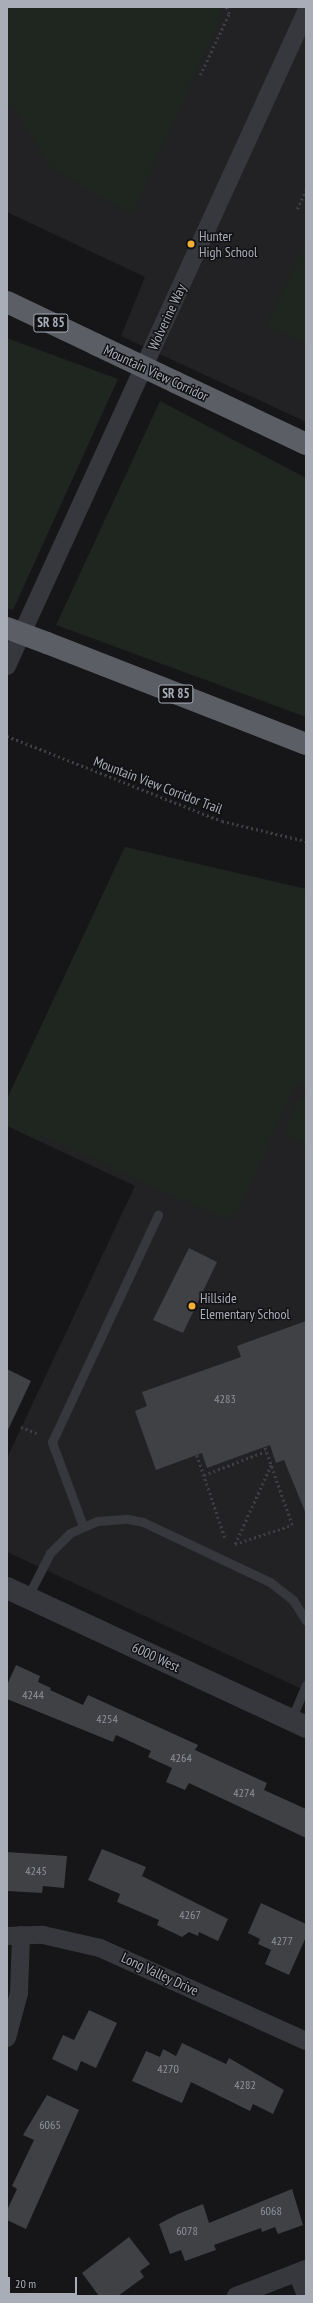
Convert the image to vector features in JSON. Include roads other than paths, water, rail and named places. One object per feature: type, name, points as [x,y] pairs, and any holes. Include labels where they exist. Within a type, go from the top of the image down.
[{"type":"highway","name":"Mountain View Corridor","points":[[7,302],[306,444]]},
{"type":"highway","name":"SR 85","points":[[7,628],[306,744]]},
{"type":"street","name":"Wolverine Way","points":[[7,666],[306,12]]},
{"type":"street","name":"6000 West","points":[[7,1588],[299,1723]]},
{"type":"street","points":[[7,2038],[19,1993],[14,1936]]},
{"type":"street","name":"Long Valley Drive","points":[[14,1936],[63,1938],[116,1953],[306,2041]]},
{"type":"street","points":[[236,2296],[301,2271],[306,2295]]},
{"type":"lane","points":[[83,1526],[52,1442],[158,1215]]},
{"type":"lane","points":[[27,1598],[50,1553],[83,1526],[112,1518],[143,1522],[270,1582],[293,1600],[306,1621]]},
{"type":"lane","points":[[299,1723],[306,1685]]},
{"type":"place","name":"Hunter High School","points":[[191,244]]},
{"type":"place","name":"Hillside Elementary School","points":[[192,1306]]}]
